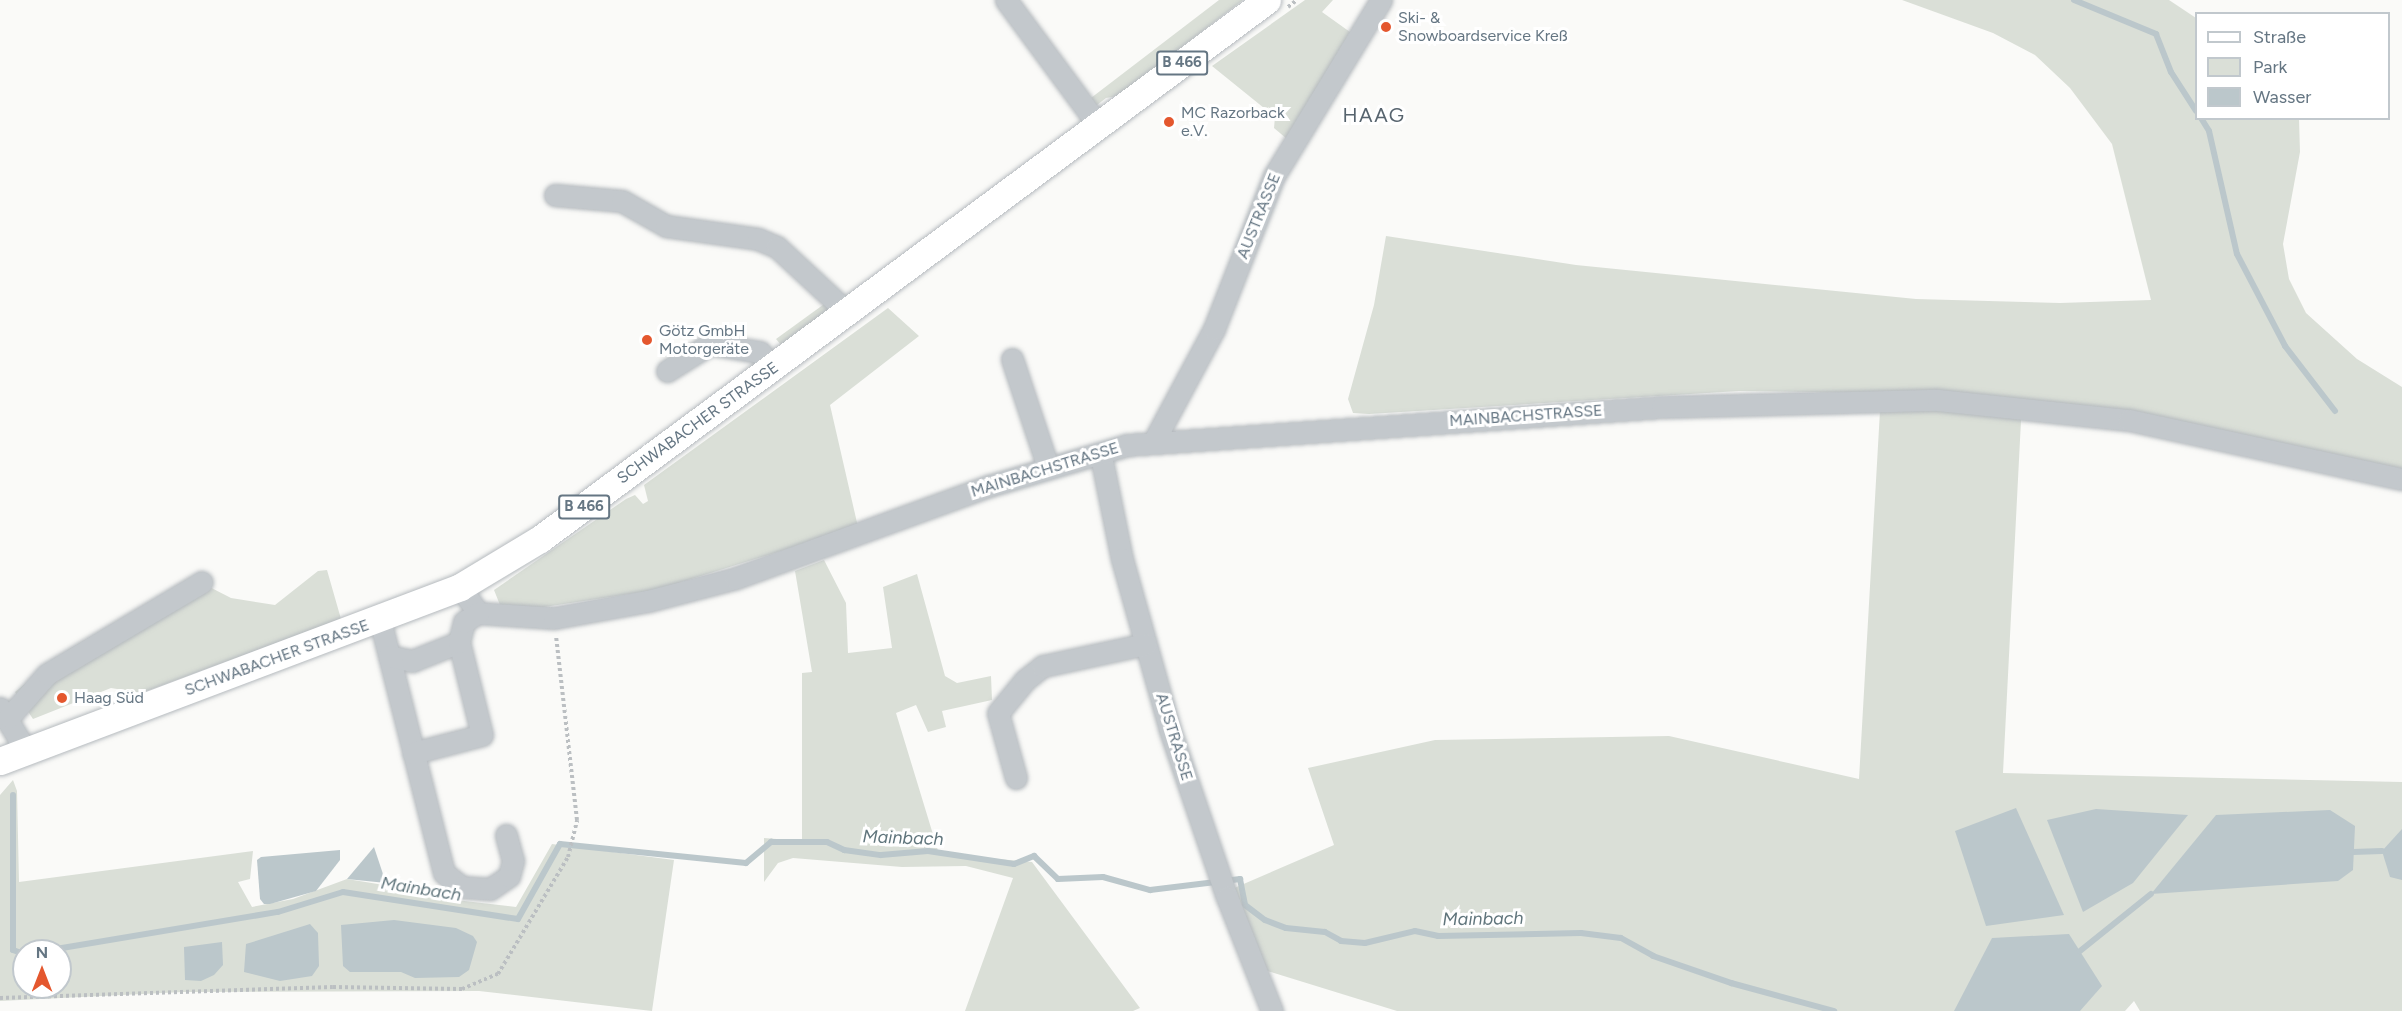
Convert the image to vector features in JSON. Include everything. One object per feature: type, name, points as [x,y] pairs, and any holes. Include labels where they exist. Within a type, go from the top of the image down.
[{"type":"main road","name":"SCHWABACHER STRASSE","points":[[0,761],[25,749],[380,620],[460,587],[540,539],[848,313],[1267,0]]},
{"type":"street","points":[[1006,0],[1098,125]]},
{"type":"street","name":"AUSTRASSE","points":[[1154,441],[1214,329],[1274,176],[1381,0]]},
{"type":"street","points":[[555,195],[622,201],[666,226],[758,239],[777,246],[848,313]]},
{"type":"street","points":[[667,371],[710,344],[760,352],[772,369]]},
{"type":"street","points":[[1012,358],[1048,466]]},
{"type":"street","name":"MAINBACHSTRASSE","points":[[478,613],[554,618],[648,601],[736,578],[1048,466],[1101,456],[1154,441],[1662,407],[1938,400],[2129,420],[2402,479]]},
{"type":"street","name":"AUSTRASSE","points":[[1101,456],[1122,559],[1170,730],[1219,875],[1272,1011]]},
{"type":"street","points":[[25,749],[4,712],[47,675],[202,582]]},
{"type":"street","points":[[412,753],[482,735],[459,642],[464,622],[478,613],[460,587]]},
{"type":"street","points":[[380,620],[444,873],[462,887],[490,889],[509,876],[513,861],[506,835]]},
{"type":"street","points":[[389,657],[412,661],[459,642]]},
{"type":"street","points":[[1016,778],[998,713],[1025,680],[1043,666],[1146,644]]},
{"type":"path","points":[[0,998],[333,987],[462,989],[498,974],[568,856],[577,820],[554,618]]},
{"type":"green space","points":[[1219,0],[1243,0],[1118,96],[1106,98],[1088,112],[1087,101]]},
{"type":"green space","points":[[1305,0],[1333,0],[1322,12],[1350,32],[1287,139],[1274,128],[1275,117],[1212,66]]},
{"type":"green space","points":[[1902,0],[2169,0],[2195,17],[2195,120],[2299,120],[2300,152],[2283,244],[2289,279],[2306,313],[2357,359],[2402,387],[2402,474],[2022,401],[2003,773],[2402,782],[2402,1011],[2140,1011],[2134,1001],[2125,1011],[1397,1011],[1261,969],[1232,889],[1334,845],[1308,768],[1435,740],[1669,736],[1859,779],[1881,393],[1739,391],[1369,414],[1353,413],[1348,399],[1374,305],[1386,236],[1576,265],[1916,299],[2060,303],[2151,300],[2112,144],[2070,88],[2035,55],[1993,33]]},
{"type":"green space","points":[[827,302],[832,309],[782,346],[776,339]]},
{"type":"green space","points":[[888,308],[919,336],[830,405],[858,527],[656,590],[531,609],[500,605],[494,590],[626,499],[635,495],[643,504],[648,501],[644,485]]},
{"type":"green space","points":[[824,560],[846,603],[848,653],[892,648],[883,587],[917,574],[945,676],[957,683],[991,676],[992,700],[942,711],[946,727],[928,732],[916,705],[896,713],[939,854],[1032,862],[1140,1008],[1133,1011],[965,1011],[1013,878],[966,866],[902,867],[793,858],[778,863],[764,882],[764,838],[802,841],[802,673],[812,672],[795,571]]},
{"type":"green space","points":[[327,570],[341,619],[141,693],[111,688],[33,719],[15,692],[68,650],[192,578],[231,598],[275,605],[318,571]]},
{"type":"green space","points":[[13,780],[17,791],[19,882],[253,851],[250,879],[238,882],[252,907],[293,899],[347,879],[390,886],[395,893],[516,907],[552,844],[674,860],[652,1011],[479,991],[183,992],[72,997],[72,939],[12,939],[12,999],[41,999],[0,1001],[0,795]]},
{"type":"water","points":[[2016,808],[2064,915],[1986,926],[1955,831]]},
{"type":"water","points":[[2096,809],[2188,815],[2133,883],[2083,912],[2047,820]]},
{"type":"water","points":[[2330,810],[2355,826],[2353,870],[2338,881],[2151,894],[2216,815]]},
{"type":"water","points":[[2402,829],[2402,880],[2390,877],[2382,851]]},
{"type":"water","points":[[374,847],[386,883],[347,879]]},
{"type":"water","points":[[340,850],[340,860],[316,891],[270,904],[264,904],[260,899],[257,860],[261,857]]},
{"type":"water","points":[[394,920],[456,928],[473,936],[477,942],[469,970],[459,977],[415,978],[401,972],[350,972],[343,966],[341,925]]},
{"type":"water","points":[[310,924],[318,933],[319,966],[312,976],[280,981],[244,972],[246,944]]},
{"type":"water","points":[[2069,934],[2102,986],[2080,1011],[1954,1011],[1992,938]]},
{"type":"water","points":[[222,942],[223,965],[214,975],[201,981],[185,980],[184,947]]},
{"type":"waterway","points":[[2074,0],[2156,34],[2171,72],[2195,109]]},
{"type":"waterway","points":[[2202,120],[2209,131],[2237,254],[2285,346],[2335,411]]},
{"type":"waterway","name":"Mainbach","points":[[13,795],[13,939]]},
{"type":"waterway","name":"Mainbach","points":[[72,946],[278,912],[343,892],[518,919],[560,844],[746,863],[771,842],[827,842],[844,850],[881,855],[928,851],[1014,864],[1034,856],[1058,879],[1103,877],[1150,890],[1240,879],[1245,905],[1265,920],[1286,928],[1325,932],[1341,941],[1365,943],[1415,931],[1438,936],[1581,933],[1621,938],[1653,956],[1731,983],[1834,1011]]},
{"type":"waterway","points":[[2353,852],[2382,851]]},
{"type":"waterway","points":[[2080,951],[2151,894]]},
{"type":"place","name":"Ski- & Snowboardservice Kreß","points":[[1386,27]]},
{"type":"place","name":"MC Razorback e.V.","points":[[1169,122]]},
{"type":"place","name":"Götz GmbH Motorgeräte","points":[[647,340]]},
{"type":"place","name":"Haag Süd","points":[[62,698]]},
{"type":"district","name":"HAAG","points":[[1374,115]]}]
